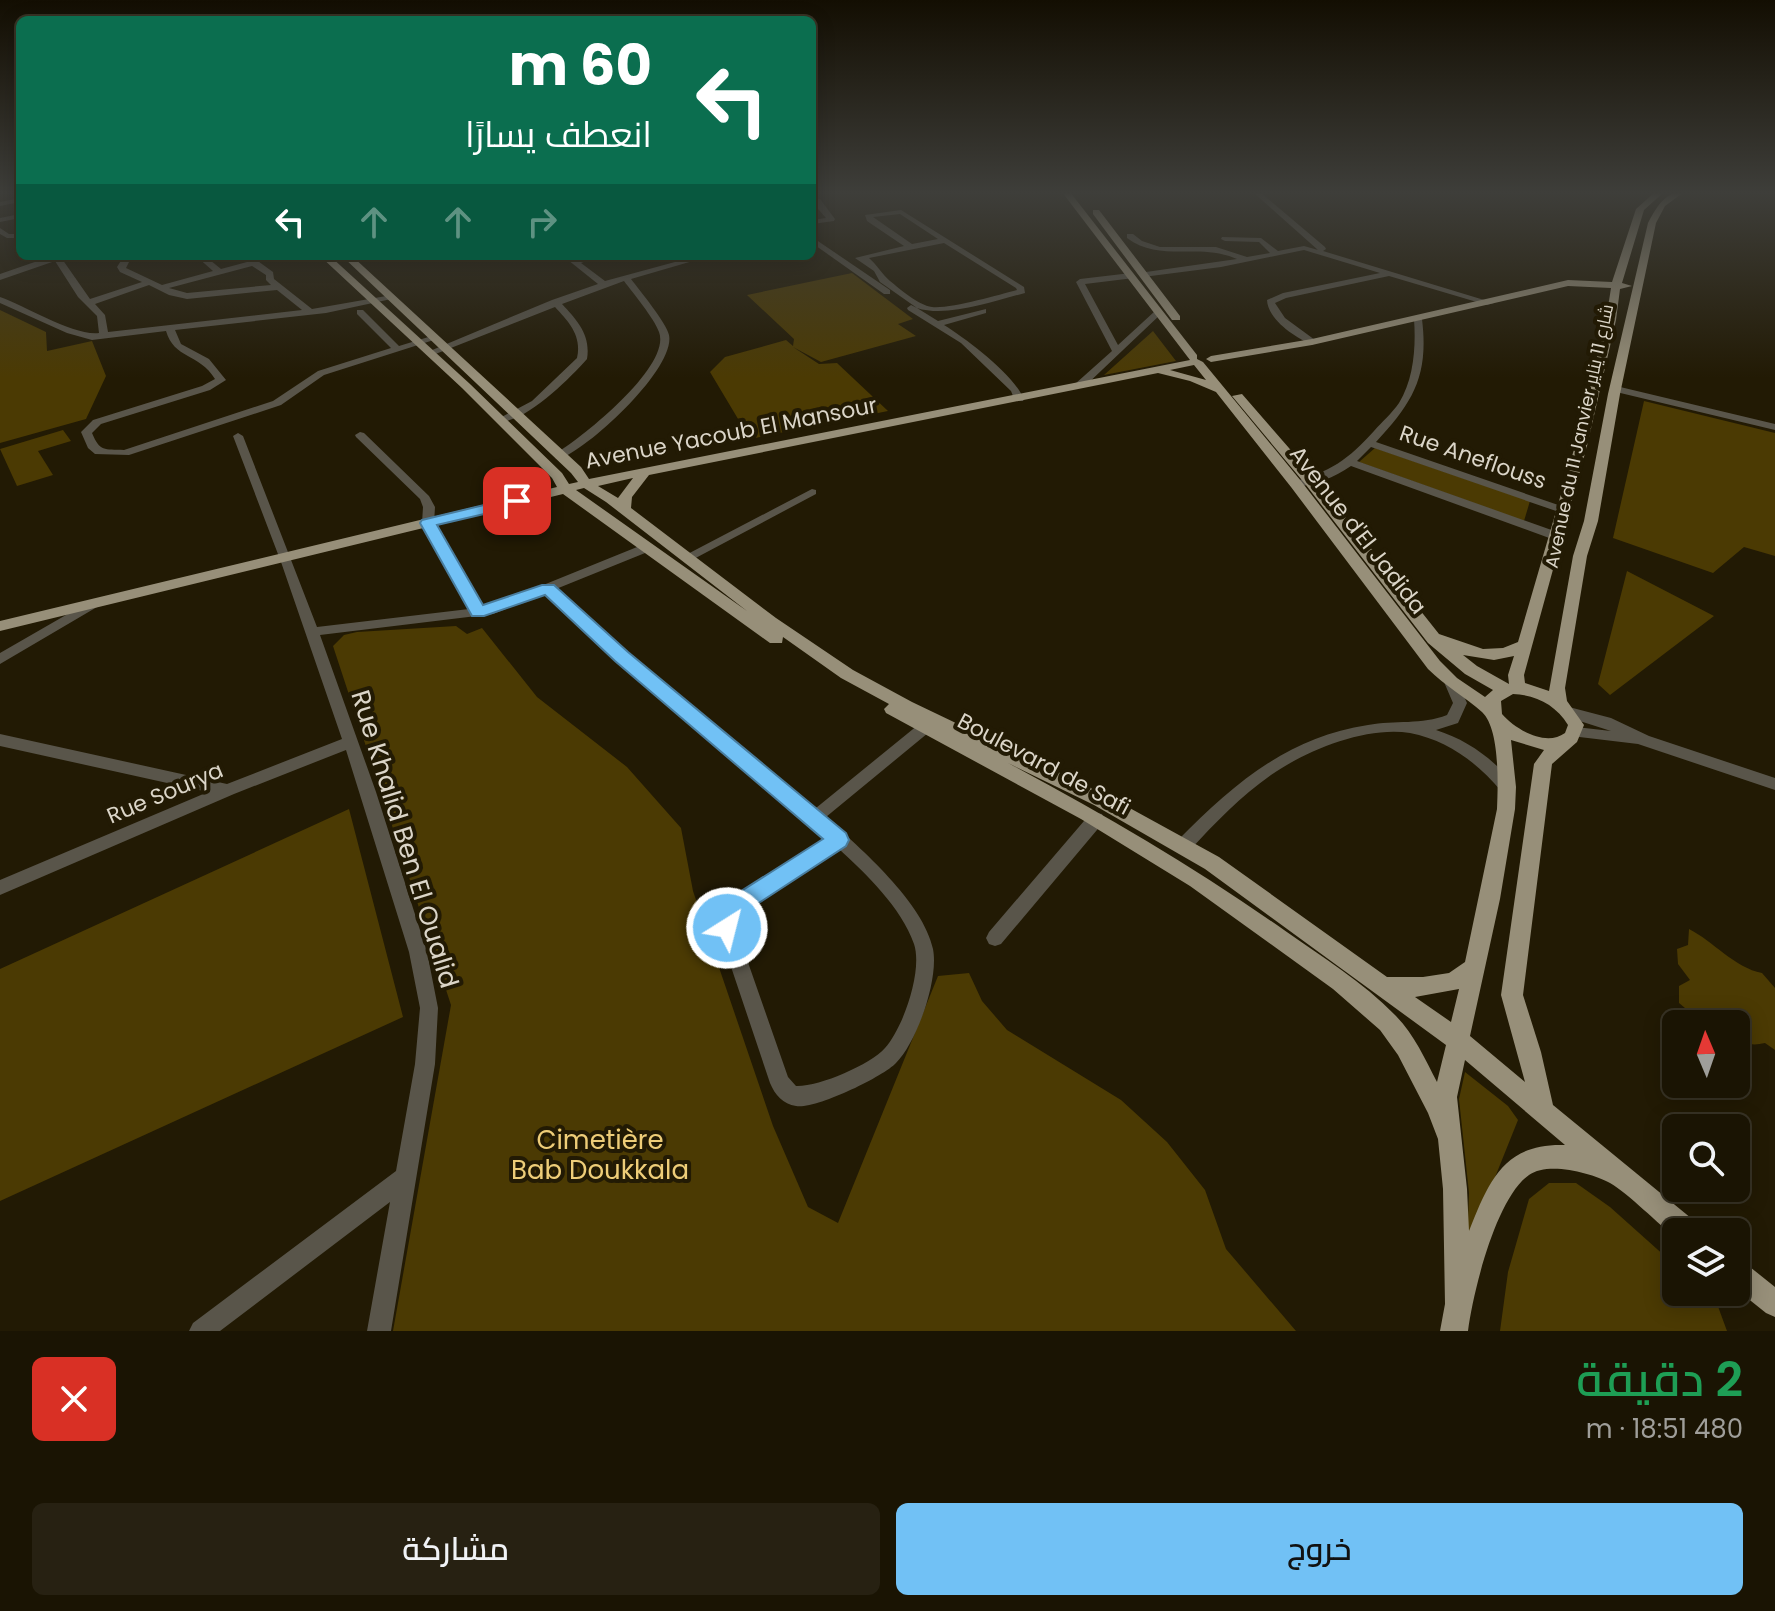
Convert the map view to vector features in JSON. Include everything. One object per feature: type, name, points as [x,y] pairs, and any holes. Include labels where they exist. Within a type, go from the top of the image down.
[{"type":"main road","points":[[1114,254],[1158,313],[1202,360]]},
{"type":"main road","points":[[1129,254],[1202,360]]},
{"type":"main road","name":"Avenue du 11 Janvier شارع 11 يناير","points":[[1512,690],[1595,389],[1626,254]]},
{"type":"main road","name":"Avenue du 11 Janvier شارع 11 يناير","points":[[1564,708],[1557,688],[1580,556],[1591,521],[1645,254]]},
{"type":"main road","name":"Boulevard de Safi","points":[[330,260],[501,420],[557,476],[565,489],[646,548],[764,624]]},
{"type":"main road","name":"Boulevard de Safi","points":[[351,260],[586,484],[686,558],[803,658],[1095,811],[1204,872],[1456,1039],[1671,1218]]},
{"type":"main road","points":[[1572,285],[1595,292],[1616,288]]},
{"type":"main road","name":"Avenue Yacoub El Mansour","points":[[0,626],[586,484],[1202,360],[1312,342],[1550,288],[1572,285],[1636,291]]},
{"type":"main road","name":"Avenue d'El Jadida","points":[[1202,360],[1220,390],[1296,484],[1421,649],[1451,682],[1517,736],[1552,745],[1571,737]]},
{"type":"main road","name":"Avenue d'El Jadida","points":[[1202,360],[1311,482],[1425,629],[1463,665],[1512,690],[1537,692],[1564,708]]},
{"type":"main road","points":[[1153,371],[1193,378],[1220,390]]},
{"type":"main road","points":[[484,404],[499,399]]},
{"type":"main road","points":[[624,510],[625,497],[644,473]]},
{"type":"main road","points":[[1425,629],[1453,645],[1479,654],[1499,655],[1526,644]]},
{"type":"main road","points":[[1454,1331],[1458,1304],[1454,1170],[1447,1133],[1445,1097],[1475,967],[1506,809],[1507,787],[1493,698],[1512,690]]},
{"type":"main road","points":[[1542,1109],[1530,1052],[1512,995],[1543,764],[1546,757],[1571,737],[1576,723],[1564,708]]},
{"type":"main road","name":"Boulevard de Safi","points":[[901,709],[923,729],[1095,811],[1184,845],[1204,872],[1388,1023],[1406,1047],[1438,1108],[1447,1133]]},
{"type":"main road","points":[[1381,987],[1423,987],[1453,982],[1475,967]]},
{"type":"main road","points":[[1458,1304],[1490,1211],[1506,1178],[1520,1163],[1536,1156],[1559,1155],[1583,1160],[1625,1179]]},
{"type":"main road","points":[[1750,1283],[1775,1304]]},
{"type":"street","points":[[833,254],[973,348],[1015,390],[1019,399]]},
{"type":"street","points":[[843,261],[876,254]]},
{"type":"street","points":[[862,257],[878,270],[883,280],[920,306],[932,310],[1022,291],[966,254]]},
{"type":"street","points":[[1229,254],[1246,260]]},
{"type":"street","points":[[1146,275],[1270,254]]},
{"type":"street","points":[[1328,254],[1490,303]]},
{"type":"street","points":[[0,277],[48,260]]},
{"type":"street","points":[[58,260],[88,303],[101,315],[104,336]]},
{"type":"street","points":[[125,260],[121,267],[148,283],[187,296],[279,287]]},
{"type":"street","points":[[205,260],[219,272]]},
{"type":"street","points":[[161,288],[219,272],[248,260]]},
{"type":"street","points":[[251,260],[270,274],[270,280],[310,312]]},
{"type":"street","points":[[572,260],[604,284]]},
{"type":"street","points":[[430,353],[604,284],[691,260]]},
{"type":"street","points":[[1312,342],[1285,322],[1270,302],[1283,296],[1390,273]]},
{"type":"street","points":[[1116,350],[1080,282],[1131,276]]},
{"type":"street","points":[[559,456],[581,445],[602,427],[665,347],[664,332],[626,277]]},
{"type":"street","points":[[88,303],[148,283]]},
{"type":"street","points":[[0,300],[70,331],[104,336],[310,312],[392,298]]},
{"type":"street","points":[[937,324],[1026,299]]},
{"type":"street","points":[[501,420],[536,403],[582,359],[585,350],[582,336],[555,302]]},
{"type":"street","points":[[360,312],[397,349]]},
{"type":"street","points":[[1079,386],[1158,313]]},
{"type":"street","points":[[1296,484],[1329,477],[1350,462],[1406,400],[1415,372],[1419,344],[1418,319]]},
{"type":"street","points":[[170,328],[172,340],[183,352],[206,361],[221,380],[206,388],[97,422],[86,432],[93,448],[99,452],[125,453],[251,412],[288,397],[311,376],[435,338]]},
{"type":"street","points":[[1616,389],[1775,427]]},
{"type":"street","points":[[360,435],[425,498],[429,507],[428,523],[478,612]]},
{"type":"street","name":"Rue Khalid Ben El Oualid","points":[[238,436],[350,742],[418,952],[429,1008],[425,1064],[379,1331]]},
{"type":"street","name":"Rue Aneflouss","points":[[1370,443],[1563,510]]},
{"type":"street","points":[[1350,462],[1556,536]]},
{"type":"street","points":[[686,558],[812,492]]},
{"type":"street","points":[[311,632],[478,612],[548,589],[646,548]]},
{"type":"street","points":[[548,589],[622,656],[839,840],[894,892],[919,932],[925,950],[926,975],[897,1050],[884,1063],[810,1096],[798,1098],[789,1095],[780,1083],[727,928],[728,917],[732,909],[839,840]]},
{"type":"street","points":[[0,659],[92,604]]},
{"type":"street","points":[[1184,845],[1251,778],[1293,754],[1366,731],[1441,723],[1455,717],[1460,703],[1451,682]]},
{"type":"street","points":[[1564,708],[1606,722],[1644,740],[1775,784]]},
{"type":"street","points":[[1405,727],[1471,751],[1488,764],[1507,787]]},
{"type":"street","points":[[814,818],[923,729]]},
{"type":"street","points":[[1571,737],[1644,740]]},
{"type":"street","points":[[0,740],[228,790]]},
{"type":"street","name":"Rue Sourya","points":[[0,888],[228,790],[350,742]]},
{"type":"street","points":[[995,938],[1095,811]]},
{"type":"street","points":[[201,1331],[406,1177]]},
{"type":"green space","points":[[852,273],[913,319],[898,324],[916,336],[821,362],[793,347],[819,364],[837,363],[888,411],[750,439],[710,372],[725,357],[786,340],[793,346],[794,339],[747,295]]},
{"type":"green space","points":[[0,310],[46,332],[47,351],[92,341],[106,376],[86,419],[0,443]]},
{"type":"green space","points":[[1153,331],[1176,361],[1104,375]]},
{"type":"green space","points":[[1644,401],[1775,433],[1775,556],[1744,547],[1713,573],[1613,538]]},
{"type":"green space","points":[[63,430],[71,441],[38,451],[53,475],[17,486],[0,449]]},
{"type":"green space","points":[[1375,448],[1530,501],[1524,521],[1359,462]]},
{"type":"green space","points":[[1627,571],[1714,616],[1610,695],[1598,684]]},
{"type":"green space","name":"Cimetière Bab Doukkala","points":[[456,626],[467,634],[482,628],[537,697],[627,767],[681,828],[693,891],[773,1126],[808,1207],[838,1223],[938,976],[969,973],[982,1001],[1007,1030],[1121,1100],[1167,1142],[1205,1190],[1226,1249],[1296,1331],[393,1331],[451,1005],[333,646],[344,635],[357,632]]},
{"type":"green space","points":[[349,809],[403,1017],[0,1201],[0,969]]},
{"type":"green space","points":[[1689,929],[1733,960],[1762,973],[1775,988],[1775,1050],[1765,1043],[1750,1043],[1750,1010],[1687,1010],[1679,1003],[1679,986],[1690,980],[1678,964],[1677,949],[1688,945]]},
{"type":"green space","points":[[1465,1072],[1508,1106],[1518,1120],[1467,1247],[1469,1193],[1459,1099]]},
{"type":"green space","points":[[1549,1183],[1576,1183],[1610,1207],[1662,1253],[1662,1306],[1718,1306],[1727,1331],[1500,1331],[1508,1272],[1529,1199]]},
{"type":"route","points":[[517,501],[428,523],[478,612],[506,606],[548,589],[622,656],[839,840],[732,909],[727,928]]}]
